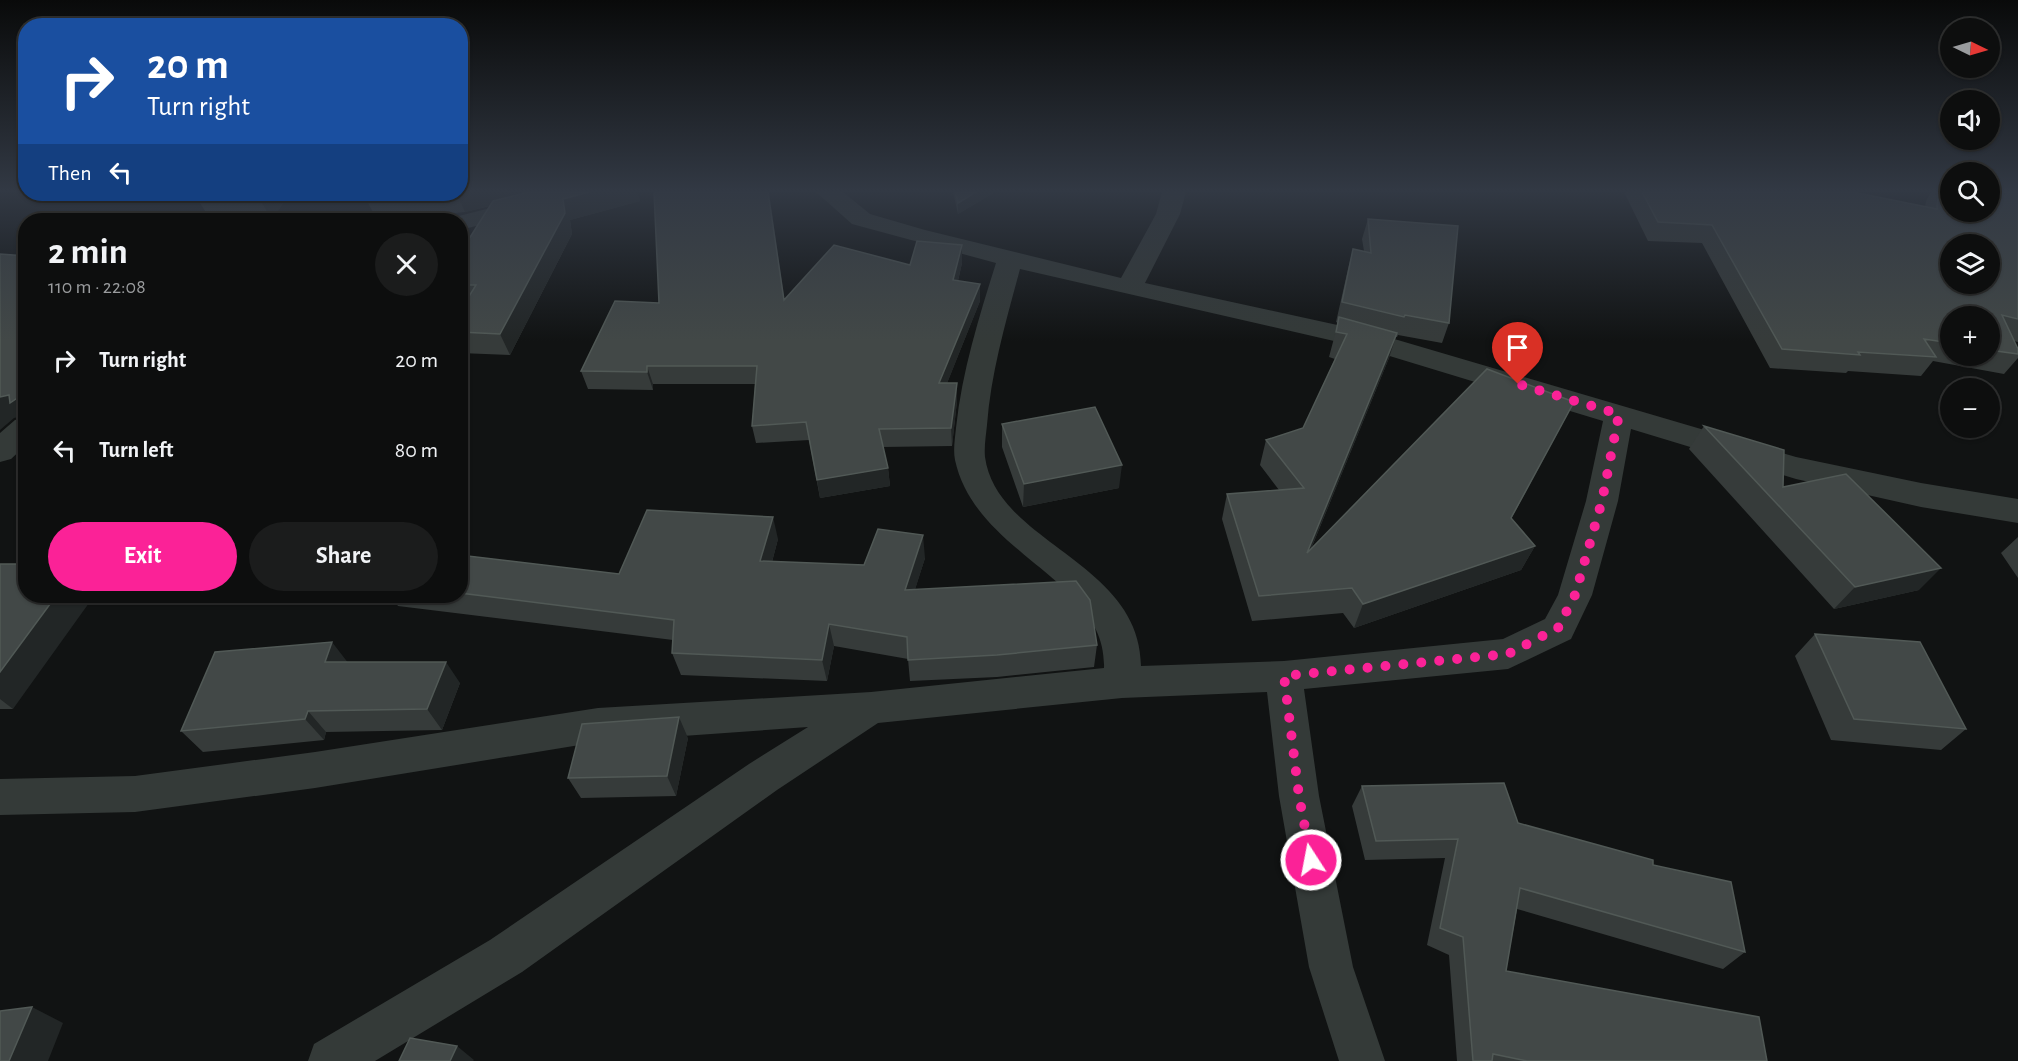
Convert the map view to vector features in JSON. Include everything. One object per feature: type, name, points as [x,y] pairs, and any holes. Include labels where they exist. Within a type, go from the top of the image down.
[{"type":"street","points":[[945,242],[1129,288],[1364,339],[1796,468],[1921,495],[2018,511]]},
{"type":"street","points":[[1129,288],[1153,242]]},
{"type":"street","points":[[1010,259],[986,340],[972,417],[970,458],[987,503],[1014,532],[1104,606],[1120,639],[1122,682]]},
{"type":"street","points":[[0,796],[135,794],[338,766],[598,725],[708,716],[871,708],[1122,682],[1284,676],[1508,654],[1558,628],[1575,595],[1602,501],[1619,414]]},
{"type":"street","points":[[0,451],[18,434]]},
{"type":"street","points":[[1284,676],[1299,796],[1331,967],[1362,1061]]},
{"type":"street","points":[[331,1061],[506,956],[763,777],[871,708]]},
{"type":"building","points":[[468,242],[550,242],[500,334],[468,332],[468,298],[476,285],[468,285]]},
{"type":"building","points":[[656,242],[775,242],[784,300],[834,245],[910,265],[917,242],[962,245],[953,280],[980,284],[939,383],[957,383],[951,428],[879,429],[888,468],[817,480],[806,422],[752,426],[757,366],[647,366],[647,372],[581,371],[615,301],[659,303]]},
{"type":"building","points":[[1370,242],[1457,242],[1449,323],[1405,315],[1404,317],[1342,302],[1353,249],[1371,253]]},
{"type":"building","points":[[1721,242],[1940,242],[1940,294],[2000,294],[2000,242],[2018,242],[2018,319],[2002,315],[2018,349],[2018,354],[2000,352],[2000,306],[1940,306],[1940,341],[1924,339],[1936,357],[1858,352],[1860,355],[1782,349]]},
{"type":"building","points":[[0,254],[18,255],[18,398],[10,403],[9,395],[0,397]]},
{"type":"building","points":[[1339,317],[1397,333],[1307,553],[1487,369],[1574,402],[1511,518],[1535,546],[1363,604],[1352,588],[1259,596],[1227,494],[1304,488],[1266,440],[1303,428],[1347,334],[1336,332]]},
{"type":"building","points":[[1095,407],[1122,465],[1024,484],[1002,424]]},
{"type":"building","points":[[1704,426],[1784,450],[1783,487],[1846,474],[1941,568],[1855,587]]},
{"type":"building","points":[[647,510],[773,517],[760,561],[864,565],[878,529],[923,535],[905,590],[1076,581],[1090,600],[1097,645],[997,655],[908,660],[907,637],[829,624],[822,660],[672,653],[674,620],[468,594],[468,556],[619,574]]},
{"type":"building","points":[[0,564],[18,564],[18,603],[51,603],[0,672]]},
{"type":"building","points":[[1815,634],[1920,642],[1966,729],[1854,719]]},
{"type":"building","points":[[332,642],[325,662],[446,662],[427,709],[308,711],[305,719],[181,731],[215,652]]},
{"type":"building","points":[[679,717],[667,776],[568,778],[582,724]]},
{"type":"building","points":[[1504,783],[1518,823],[1653,860],[1653,865],[1731,882],[1745,952],[1520,888],[1506,971],[1759,1017],[1767,1061],[1527,1061],[1493,1054],[1492,1061],[1473,1061],[1463,937],[1440,928],[1458,839],[1376,841],[1362,786]]},
{"type":"building","points":[[32,1007],[9,1061],[0,1061],[0,1011]]},
{"type":"building","points":[[410,1038],[457,1046],[450,1061],[399,1061]]},
{"type":"route","points":[[1311,860],[1299,796],[1284,676],[1508,654],[1558,628],[1575,595],[1602,501],[1619,414],[1518,384]]}]
